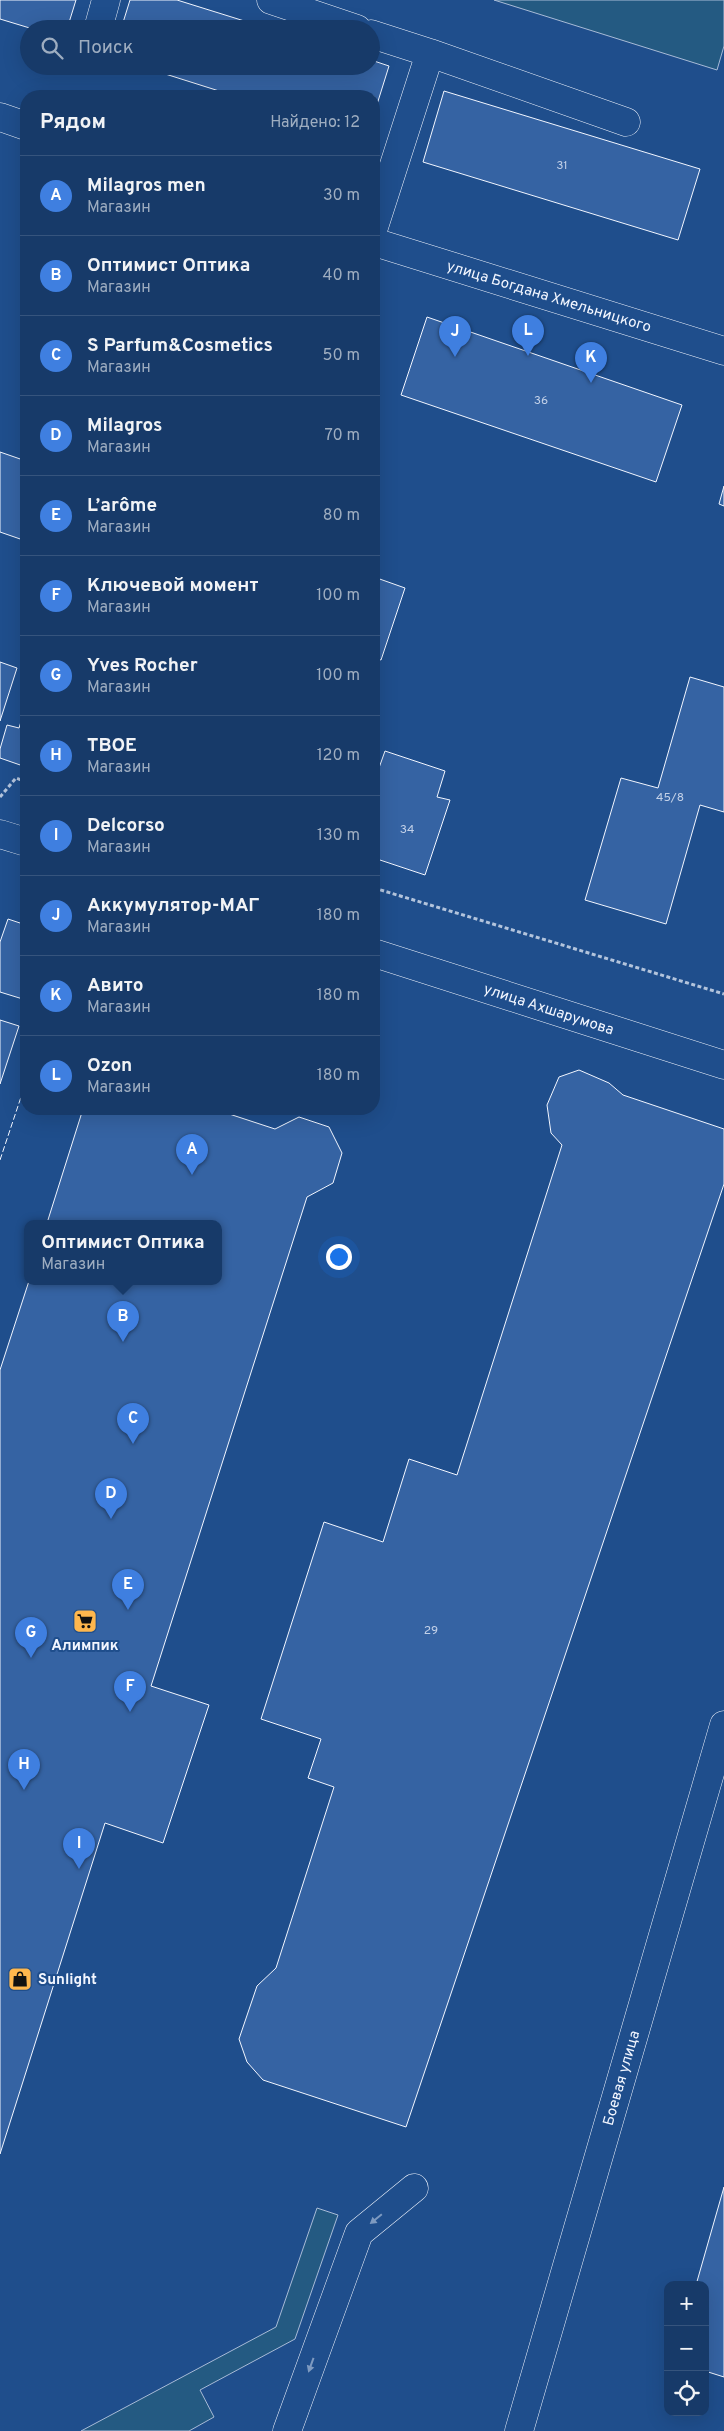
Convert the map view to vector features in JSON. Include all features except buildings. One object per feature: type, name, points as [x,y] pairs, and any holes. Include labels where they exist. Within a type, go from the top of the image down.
[{"type":"main road","points":[[100,20],[106,0]]},
{"type":"main road","points":[[271,0],[330,20]]},
{"type":"main road","points":[[380,37],[626,122]]},
{"type":"main road","points":[[380,208],[430,53]]},
{"type":"main road","points":[[0,117],[20,124]]},
{"type":"main road","name":"улица Богдана Хмельницкого","points":[[380,244],[724,351]]},
{"type":"main road","points":[[0,834],[20,840]]},
{"type":"main road","name":"улица Ахшарумова","points":[[380,955],[724,1065]]},
{"type":"main road","name":"Боевая улица","points":[[519,2431],[724,1725]]},
{"type":"main road","points":[[287,2431],[359,2233],[414,2188]]},
{"type":"path","points":[[0,797],[16,778],[20,780]]},
{"type":"path","points":[[380,890],[724,994]]},
{"type":"shaded area","points":[[494,0],[724,0],[724,46],[717,70]]},
{"type":"shaded area","points":[[317,2208],[338,2215],[295,2339],[200,2390],[214,2417],[189,2431],[81,2431],[276,2327]]},
{"type":"fence","points":[[0,1160],[20,1100]]},
{"type":"place","name":"Ozon","points":[[528,356]]},
{"type":"place","name":"Аккумулятор-МАГ","points":[[455,357]]},
{"type":"place","name":"Авито","points":[[591,383]]},
{"type":"place","name":"Milagros men","points":[[192,1175]]},
{"type":"place","name":"Оптимист Оптика","points":[[123,1342]]},
{"type":"place","name":"S Parfum&Cosmetics","points":[[133,1444]]},
{"type":"place","name":"Milagros","points":[[111,1519]]},
{"type":"place","name":"L’arôme","points":[[128,1610]]},
{"type":"place","name":"Алимпик","points":[[85,1621]]},
{"type":"place","name":"Yves Rocher","points":[[31,1658]]},
{"type":"place","name":"Ключевой момент","points":[[130,1712]]},
{"type":"place","name":"ТВОЕ","points":[[24,1790]]},
{"type":"place","name":"Delcorso","points":[[79,1869]]},
{"type":"place","name":"Sunlight","points":[[20,1979]]}]
